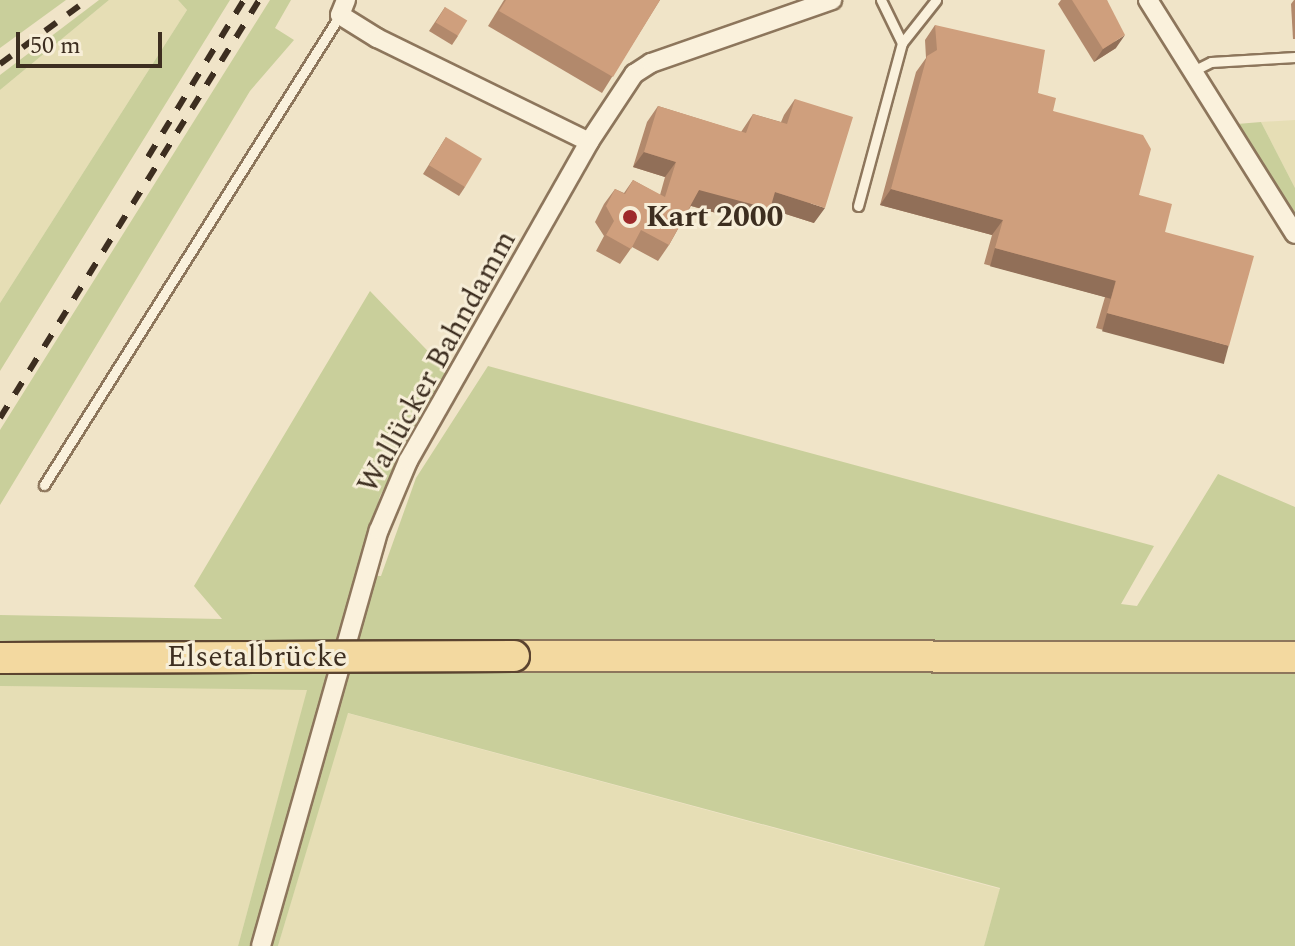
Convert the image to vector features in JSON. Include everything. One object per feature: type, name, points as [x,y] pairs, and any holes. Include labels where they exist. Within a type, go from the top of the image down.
[{"type":"main road","name":"Elsetalbrücke","points":[[0,658],[1295,657]]},
{"type":"street","name":"Wallücker Bahndamm","points":[[261,946],[379,530],[408,461],[589,142],[634,74],[651,63],[832,0]]},
{"type":"street","points":[[1148,0],[1295,234]]},
{"type":"street","points":[[343,8],[589,142]]},
{"type":"lane","points":[[881,0],[902,43]]},
{"type":"lane","points":[[858,206],[902,43],[936,0]]},
{"type":"lane","points":[[44,485],[343,8]]},
{"type":"lane","points":[[1193,71],[1211,62],[1295,57]]},
{"type":"shaded area","points":[[109,0],[178,0],[187,10],[0,303],[0,90]]},
{"type":"shaded area","points":[[1295,120],[1295,188],[1261,122]]},
{"type":"shaded area","points":[[0,686],[308,689],[238,946],[0,946]]},
{"type":"shaded area","points":[[347,713],[1000,889],[984,946],[278,946]]},
{"type":"green space","points":[[0,0],[66,0],[0,48]]},
{"type":"green space","points":[[99,0],[109,0],[0,90],[0,75]]},
{"type":"green space","points":[[178,0],[230,0],[0,371],[0,303],[187,10]]},
{"type":"green space","points":[[270,0],[291,0],[275,28],[294,40],[250,91],[0,505],[0,430]]},
{"type":"green space","points":[[1261,122],[1295,188],[1295,216],[1237,124]]},
{"type":"green space","points":[[370,291],[448,372],[380,496],[359,576],[381,576],[416,478],[488,366],[1154,546],[1121,604],[1137,606],[1218,474],[1295,507],[1295,946],[984,946],[1000,888],[348,713],[278,946],[238,946],[307,690],[0,686],[0,615],[222,619],[194,586]]},
{"type":"building","points":[[506,0],[660,0],[613,77],[499,11]]},
{"type":"building","points":[[1072,0],[1107,0],[1125,35],[1103,49]]},
{"type":"building","points":[[445,7],[467,20],[458,36],[436,22]]},
{"type":"building","points":[[935,25],[1045,50],[1038,93],[1056,98],[1053,111],[1143,135],[1151,149],[1139,195],[1172,204],[1165,232],[1254,256],[1229,346],[1107,313],[1116,281],[995,248],[1003,220],[891,189],[927,56],[937,50]]},
{"type":"building","points":[[795,99],[853,117],[825,208],[775,192],[770,209],[699,190],[669,245],[641,230],[631,249],[606,235],[614,221],[606,206],[615,189],[625,194],[633,180],[665,197],[676,162],[644,152],[658,106],[746,133],[753,114],[787,124]]},
{"type":"building","points":[[446,137],[482,159],[465,187],[429,165]]},
{"type":"railway","points":[[0,64],[87,0]]},
{"type":"railway","points":[[148,157],[244,0]]},
{"type":"railway","points":[[0,418],[259,0]]},
{"type":"place","name":"Kart 2000","points":[[630,217]]}]
